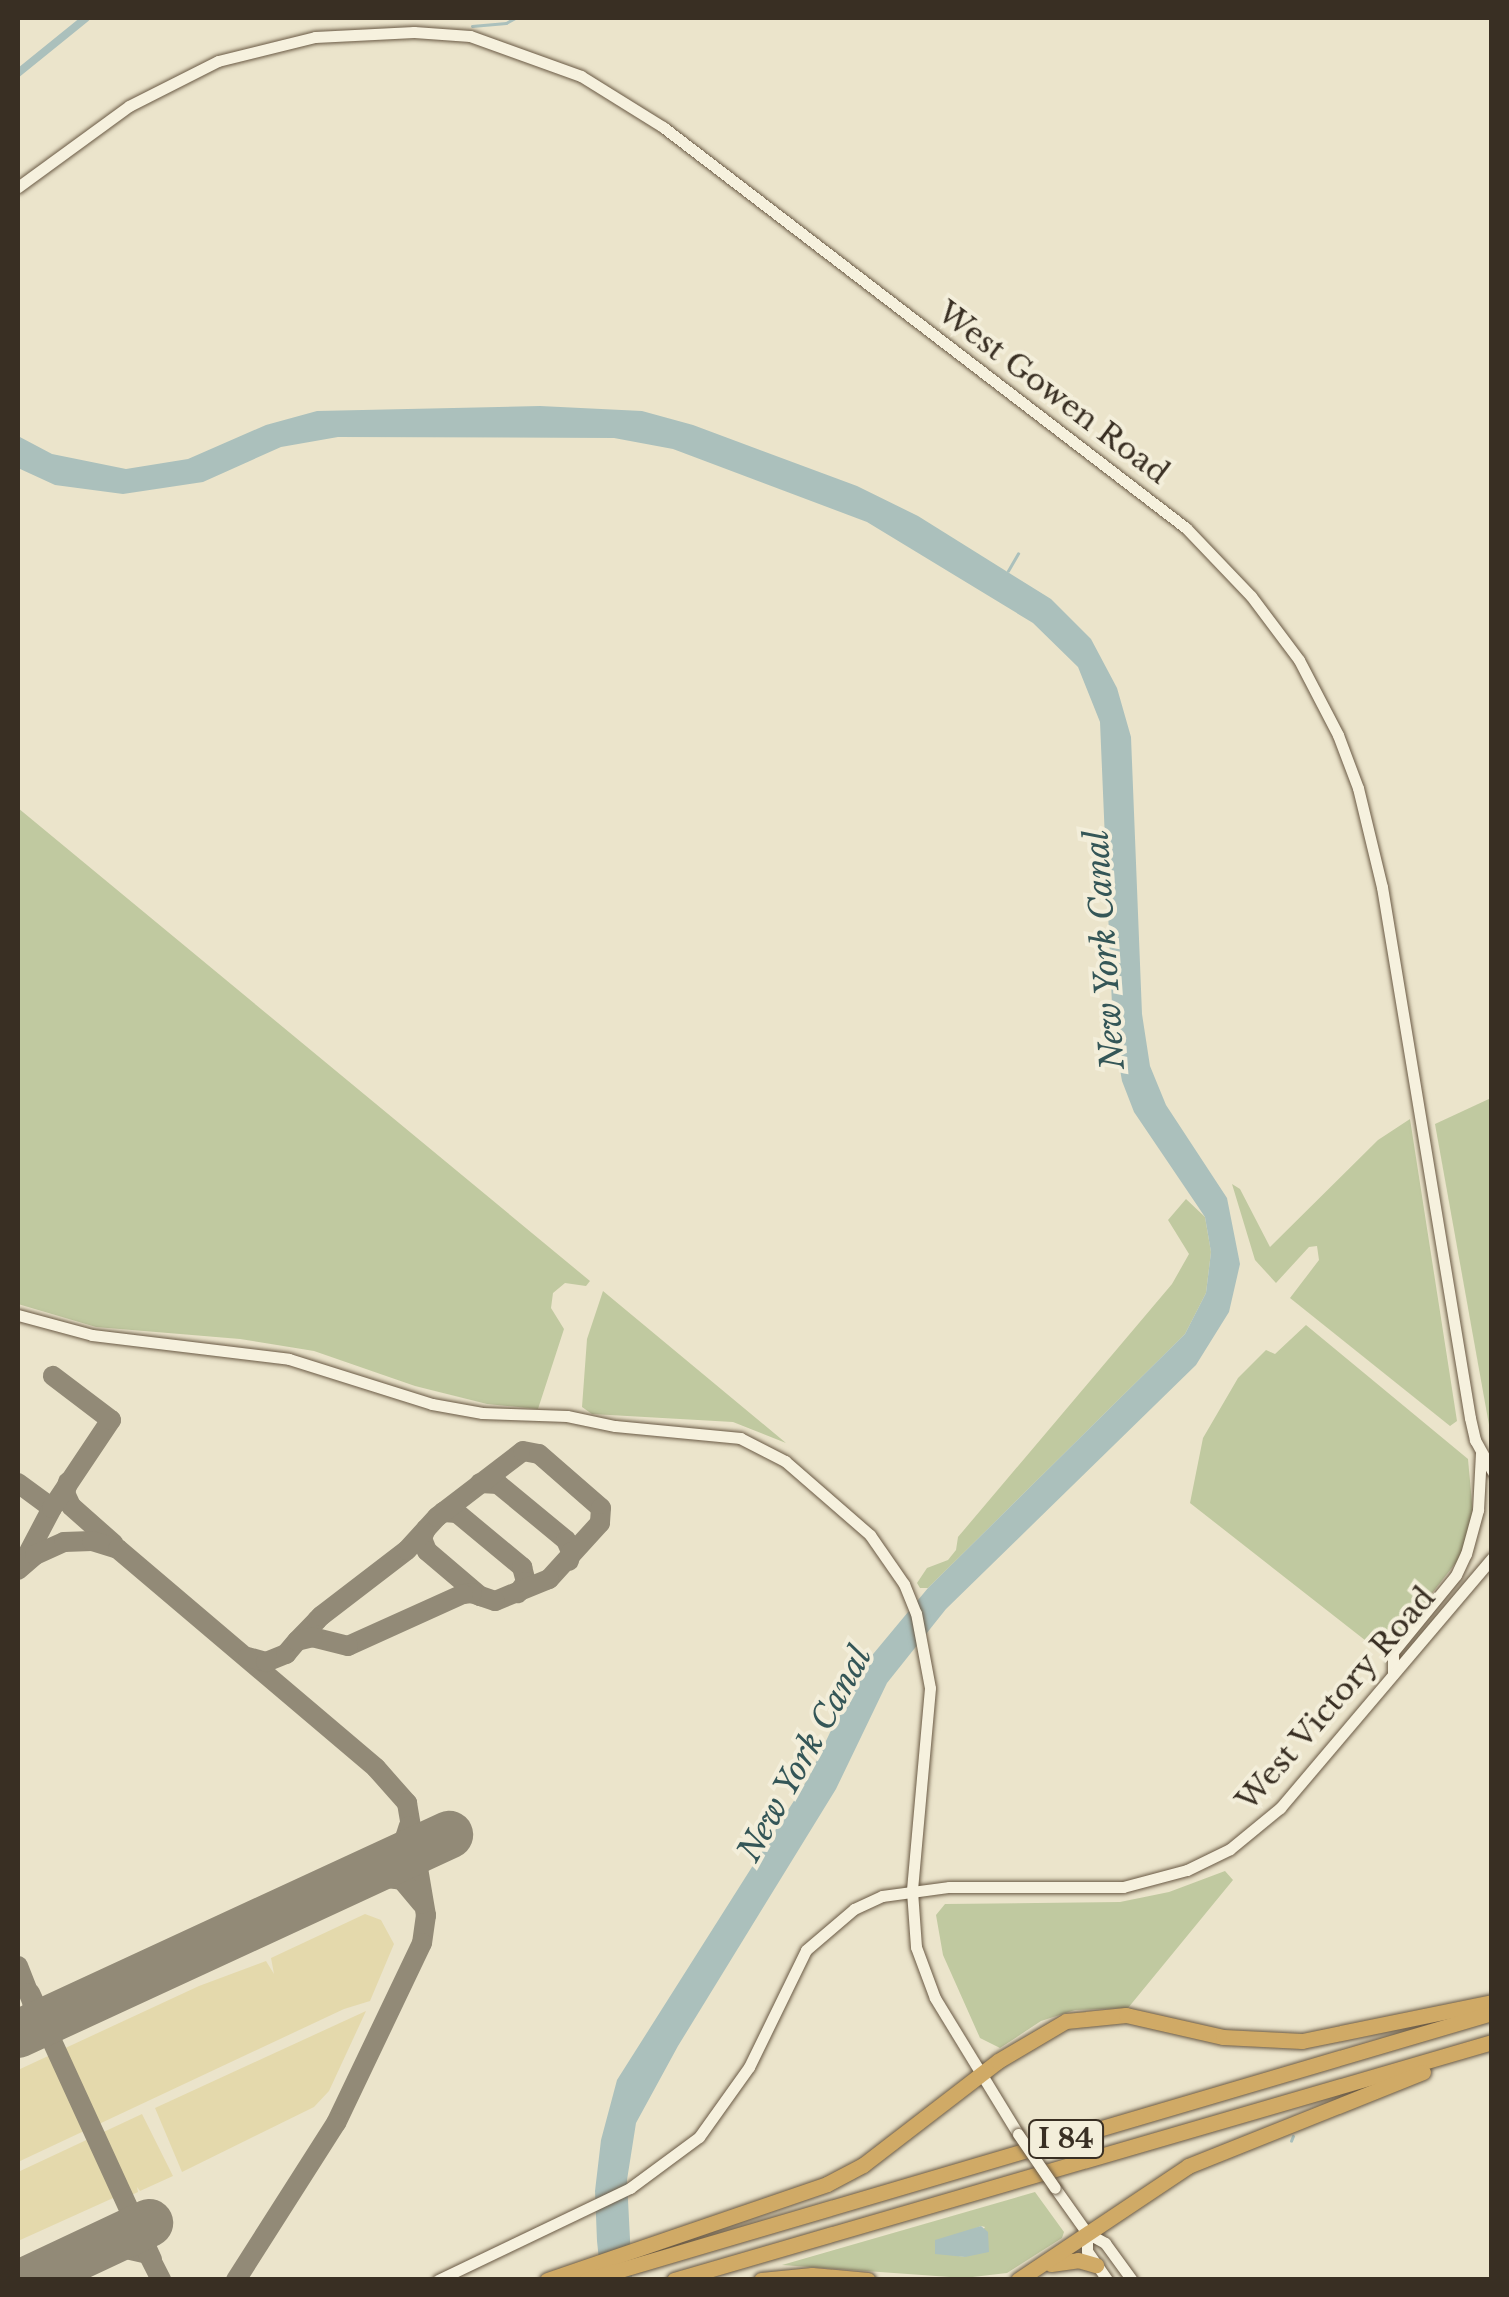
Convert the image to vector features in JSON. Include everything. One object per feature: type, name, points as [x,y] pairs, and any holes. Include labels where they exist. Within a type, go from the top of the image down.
[{"type":"highway","points":[[547,2280],[590,2273],[637,2246],[827,2184],[895,2144],[980,2075],[1049,2028],[1082,2016],[1126,2015],[1223,2037],[1275,2042],[1330,2037],[1492,2002]]},
{"type":"highway","name":"I 84","points":[[590,2273],[640,2264],[1492,2013]]},
{"type":"highway","points":[[1018,2280],[1188,2166],[1492,2043]]},
{"type":"highway","name":"I 84","points":[[674,2280],[1492,2043]]},
{"type":"highway","points":[[1042,2267],[1078,2260],[1096,2265]]},
{"type":"highway","points":[[761,2280],[812,2275],[868,2280]]},
{"type":"street","name":"West Gowen Road","points":[[18,187],[129,106],[218,61],[315,37],[414,32],[466,35],[581,76],[663,127],[1174,517],[1218,557],[1278,630],[1338,735],[1368,824],[1475,1440],[1486,1453],[1492,1471]]},
{"type":"street","points":[[18,1315],[108,1338],[288,1359],[416,1399],[482,1413],[567,1416],[627,1428],[740,1438],[785,1461],[860,1524],[880,1547],[909,1597],[922,1634],[930,1703],[912,1890],[916,1947],[922,1964],[935,1998],[1018,2134],[1087,2233],[1105,2243],[1132,2280]]},
{"type":"street","points":[[1393,1674],[1393,1652],[1456,1575],[1466,1554],[1478,1510],[1486,1453]]},
{"type":"street","name":"West Victory Road","points":[[438,2280],[594,2207],[678,2156],[718,2116],[749,2066],[795,1966],[819,1935],[868,1902],[912,1890],[949,1886],[1104,1889],[1187,1870],[1230,1849],[1280,1808],[1492,1558]]},
{"type":"street","points":[[1087,2233],[1085,2246],[1108,2280]]},
{"type":"green space","points":[[18,808],[590,1281],[586,1286],[565,1283],[553,1293],[551,1308],[564,1329],[538,1409],[487,1404],[415,1386],[314,1351],[240,1339],[96,1327],[18,1304]]},
{"type":"green space","points":[[1491,1098],[1491,1436],[1435,1124]]},
{"type":"green space","points":[[1410,1119],[1457,1421],[1450,1426],[1290,1298],[1319,1260],[1317,1246],[1309,1247],[1276,1283],[1255,1260],[1232,1184],[1240,1189],[1270,1247],[1378,1140]]},
{"type":"green space","points":[[1186,1199],[1205,1217],[1211,1252],[1206,1293],[1185,1334],[928,1588],[920,1588],[917,1583],[927,1568],[948,1560],[956,1550],[958,1537],[1172,1284],[1189,1254],[1168,1220]]},
{"type":"green space","points":[[603,1291],[786,1443],[733,1422],[592,1414],[582,1407],[587,1339]]},
{"type":"green space","points":[[1306,1325],[1468,1459],[1473,1514],[1461,1556],[1384,1655],[1190,1503],[1203,1438],[1238,1378],[1266,1350],[1275,1354]]},
{"type":"green space","points":[[1225,1871],[1233,1880],[1128,2008],[1075,2010],[1041,2021],[1000,2048],[980,2038],[943,1955],[936,1915],[945,1904],[1120,1902],[1169,1892]]},
{"type":"green space","points":[[1035,2192],[1064,2232],[1062,2238],[1007,2273],[964,2278],[782,2265]],"holes":[[[985,2227],[965,2257],[946,2254],[947,2240]]]},
{"type":"sand","points":[[365,1914],[381,1920],[394,1944],[370,2001],[344,2009],[18,2162],[18,2070],[199,1986],[266,1961],[274,1974],[271,1958]]},
{"type":"sand","points":[[366,2011],[329,2091],[314,2107],[182,2172],[155,2108]]},
{"type":"sand","points":[[142,2114],[173,2176],[140,2191],[137,2187],[138,2192],[125,2198],[122,2194],[18,2241],[18,2172]]},
{"type":"shaded area","points":[[540,406],[642,411],[693,425],[857,486],[918,516],[1051,599],[1091,639],[1117,688],[1131,737],[1142,1014],[1150,1066],[1166,1105],[1227,1198],[1240,1264],[1229,1312],[1196,1365],[946,1609],[887,1683],[836,1789],[678,2046],[636,2123],[627,2180],[632,2279],[601,2279],[597,2241],[595,2191],[601,2140],[617,2080],[809,1777],[859,1671],[928,1588],[1185,1334],[1206,1293],[1211,1252],[1205,1217],[1134,1112],[1122,1081],[1113,1029],[1100,722],[1078,667],[1033,623],[867,522],[673,449],[614,438],[338,437],[281,447],[203,482],[123,494],[55,485],[18,468],[18,436],[52,454],[126,469],[188,459],[266,425],[317,411]]},
{"type":"shaded area","points":[[981,2226],[988,2232],[989,2252],[965,2257],[935,2254],[935,2240]]},
{"type":"waterway","name":"New York Canal","points":[[18,73],[86,18]]},
{"type":"waterway","points":[[472,26],[506,23],[515,18]]},
{"type":"waterway","points":[[1008,571],[1018,554]]},
{"type":"waterway","points":[[1291,2141],[1293,2136]]},
{"type":"taxiway","points":[[52,1508],[111,1420],[53,1376]]},
{"type":"taxiway","points":[[248,1657],[266,1662],[286,1654],[297,1641],[321,1616],[407,1550],[437,1517],[523,1451],[539,1454],[601,1508],[600,1523],[549,1579],[495,1601],[463,1594],[348,1646],[313,1637],[297,1641]]},
{"type":"taxiway","points":[[68,1482],[65,1493],[71,1506],[114,1544]]},
{"type":"taxiway","points":[[18,1483],[52,1508],[24,1561]]},
{"type":"taxiway","points":[[480,1483],[498,1484],[566,1540],[571,1552],[569,1561]]},
{"type":"taxiway","points":[[443,1512],[457,1513],[522,1567],[526,1582],[518,1593]]},
{"type":"taxiway","points":[[426,1529],[422,1538],[427,1551],[480,1596]]},
{"type":"taxiway","points":[[18,1570],[35,1555],[64,1542],[92,1541],[118,1549],[376,1768],[407,1803],[426,1915],[422,1943],[336,2123],[236,2280]]},
{"type":"taxiway","points":[[381,1866],[402,1847],[409,1826]]},
{"type":"taxiway","points":[[362,1875],[402,1880],[422,1904]]},
{"type":"taxiway","points":[[18,1966],[33,2004],[30,2020],[18,2034]]},
{"type":"taxiway","points":[[30,1993],[152,2259]]},
{"type":"taxiway","points":[[104,2244],[148,2254],[161,2280]]},
{"type":"runway","points":[[18,2034],[449,1835]]},
{"type":"runway","points":[[28,2280],[149,2223]]}]
